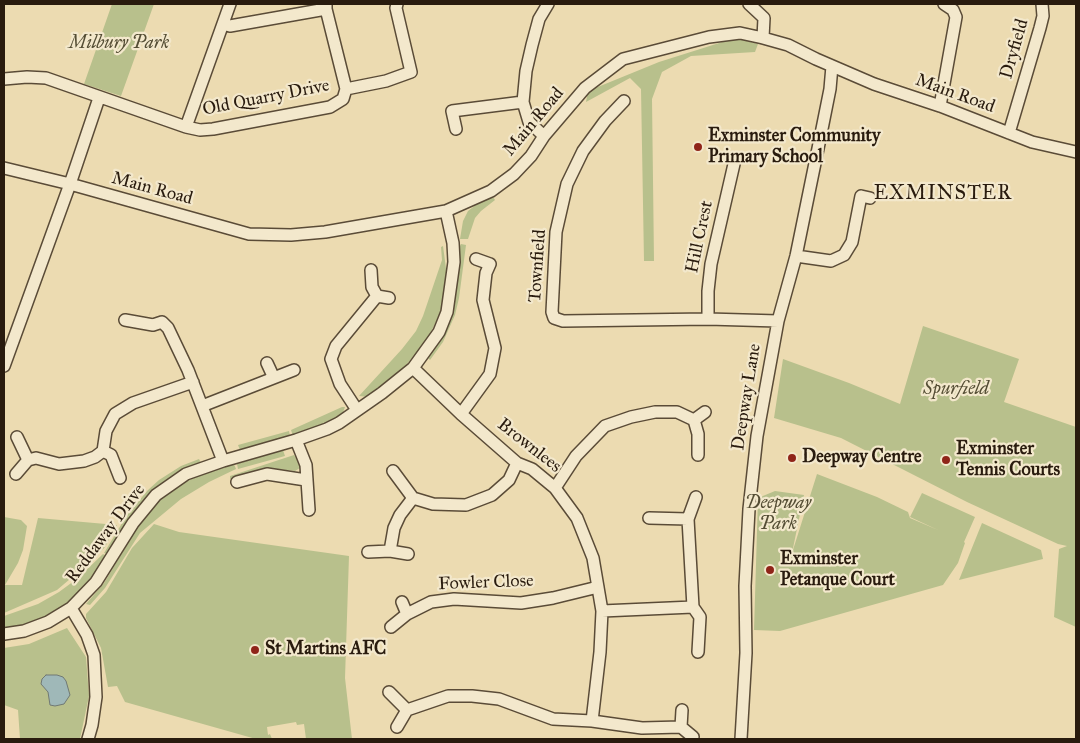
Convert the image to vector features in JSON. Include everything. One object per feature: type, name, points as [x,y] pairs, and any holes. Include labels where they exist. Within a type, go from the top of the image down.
[{"type":"street","name":"Old Quarry Drive","points":[[186,127],[230,4]]},
{"type":"street","name":"Old Quarry Drive","points":[[346,89],[386,81],[411,72],[396,8],[397,4]]},
{"type":"street","points":[[544,136],[528,122],[523,102],[526,71],[532,44],[539,19],[548,4]]},
{"type":"street","points":[[750,4],[764,18],[763,38]]},
{"type":"street","points":[[940,106],[956,17],[953,10],[944,4]]},
{"type":"street","name":"Dryfield","points":[[1009,133],[1040,28],[1043,16],[1042,4]]},
{"type":"street","name":"Old Quarry Drive","points":[[4,79],[46,78],[99,98],[200,130],[330,106],[343,100],[346,89],[326,6],[230,26],[223,24]]},
{"type":"street","name":"Main Road","points":[[4,168],[70,184],[249,234],[291,235],[325,232],[446,211],[491,191],[514,174],[531,156],[544,136],[585,88],[623,59],[709,37],[740,33],[788,45],[874,84],[940,106],[1041,145],[1076,152]]},
{"type":"street","name":"Deepway Lane","points":[[741,739],[746,653],[745,586],[749,509],[759,423],[778,321],[796,256],[823,124],[830,89],[832,66]]},
{"type":"street","points":[[4,366],[99,98]]},
{"type":"street","name":"Townfield","points":[[624,101],[605,121],[583,151],[567,184],[556,232],[552,312],[554,318],[563,321],[708,319],[778,321]]},
{"type":"street","points":[[456,129],[452,111],[523,102]]},
{"type":"street","name":"Hill Crest","points":[[708,319],[711,264],[734,164]]},
{"type":"street","points":[[796,256],[831,261],[844,255],[852,242],[861,196]]},
{"type":"street","name":"Reddaway Drive","points":[[4,634],[24,631],[48,622],[71,608],[96,582],[133,524],[156,495],[186,474],[327,429],[339,423],[382,393],[413,368],[439,332],[448,312],[454,262],[453,243],[446,211]]},
{"type":"street","points":[[461,414],[490,374],[494,348],[483,300],[486,273],[495,266],[476,259]]},
{"type":"street","points":[[371,270],[372,287],[377,296]]},
{"type":"street","points":[[377,296],[389,298]]},
{"type":"street","points":[[356,410],[340,384],[331,359],[336,346],[377,296]]},
{"type":"street","points":[[126,320],[153,325],[163,316],[193,382],[223,461]]},
{"type":"street","points":[[267,363],[273,376]]},
{"type":"street","name":"Brownlees","points":[[413,368],[461,414],[517,462],[532,469],[555,488],[577,518],[593,558],[602,611],[592,721]]},
{"type":"street","points":[[202,406],[273,376],[294,370]]},
{"type":"street","points":[[16,474],[28,460],[36,458],[59,464],[84,461],[95,457],[103,451],[106,431],[115,414],[133,403],[193,382]]},
{"type":"street","points":[[555,488],[576,456],[605,426],[631,417],[655,412],[677,412],[694,420],[698,434],[698,455]]},
{"type":"street","points":[[694,420],[705,412]]},
{"type":"street","points":[[17,437],[28,460]]},
{"type":"street","points":[[296,440],[306,465],[309,510]]},
{"type":"street","points":[[103,451],[111,455],[120,478]]},
{"type":"street","points":[[393,471],[413,498],[433,504],[466,505],[492,495],[509,480],[517,462]]},
{"type":"street","points":[[237,482],[268,474],[306,480]]},
{"type":"street","points":[[696,497],[688,519],[693,607],[700,617],[698,652]]},
{"type":"street","points":[[390,551],[394,528],[400,515],[413,498]]},
{"type":"street","points":[[649,518],[688,519]]},
{"type":"street","points":[[368,552],[390,551],[408,554]]},
{"type":"street","name":"Fowler Close","points":[[391,627],[407,614],[431,602],[454,599],[521,603],[553,598],[598,587]]},
{"type":"street","points":[[402,602],[407,614]]},
{"type":"street","points":[[602,611],[693,607]]},
{"type":"street","points":[[71,608],[87,635],[94,655],[96,697],[88,739]]},
{"type":"street","points":[[389,692],[407,710]]},
{"type":"street","points":[[397,727],[407,710],[448,696],[472,696],[498,699],[553,719],[592,721],[642,728],[681,728],[693,737]]},
{"type":"street","points":[[681,728],[682,710]]},
{"type":"green space","name":"Milbury Park","points":[[112,4],[154,4],[121,96],[84,84]]},
{"type":"green space","points":[[735,38],[758,44],[755,52],[691,56],[662,72],[652,99],[654,261],[644,261],[641,89],[630,78],[586,102],[588,91],[659,62]]},
{"type":"green space","points":[[493,197],[495,200],[475,218],[468,239],[460,239],[463,221],[468,211],[477,204]]},
{"type":"green space","points":[[461,244],[466,245],[455,315],[443,342],[430,360],[428,358],[439,342],[453,312],[459,248]]},
{"type":"green space","points":[[443,246],[447,276],[446,293],[432,330],[423,345],[406,365],[369,397],[359,396],[416,331],[442,260],[441,247]]},
{"type":"green space","name":"Spurfield","points":[[923,326],[1019,359],[1004,402],[1076,427],[1076,627],[1054,617],[1059,549],[1067,546],[1058,544],[967,502],[841,438],[774,418],[783,359],[900,404]]},
{"type":"green space","points":[[345,407],[342,415],[293,436],[291,430]]},
{"type":"green space","points":[[289,431],[290,436],[240,450],[238,445]]},
{"type":"green space","points":[[283,450],[285,456],[238,469],[237,464]]},
{"type":"green space","points":[[294,455],[300,464],[300,468],[295,471],[268,468],[268,470],[230,479],[230,476]]},
{"type":"green space","points":[[199,459],[201,463],[179,471],[152,491],[130,517],[108,554],[104,553],[127,515],[148,490],[159,480],[181,466]]},
{"type":"green space","points":[[234,464],[236,469],[209,482],[181,499],[140,533],[105,588],[90,605],[86,604],[104,583],[151,508],[175,487],[196,477]]},
{"type":"green space","name":"Deepway Park","points":[[817,474],[877,497],[908,512],[910,518],[938,530],[910,517],[922,493],[975,517],[964,542],[958,563],[943,585],[780,631],[754,630],[758,498],[775,491],[804,495],[792,553]]},
{"type":"green space","points":[[4,517],[21,520],[27,526],[23,550],[5,585],[22,585],[38,518],[117,525],[105,547],[96,557],[57,590],[4,613]]},
{"type":"green space","points":[[982,523],[1041,550],[1043,559],[959,580]]},
{"type":"green space","points":[[154,524],[179,532],[349,556],[345,678],[352,739],[306,739],[304,724],[297,725],[296,722],[267,727],[268,735],[270,734],[272,739],[256,739],[125,702],[117,686],[108,687],[101,648],[86,618],[86,614],[106,592],[132,548]]},
{"type":"green space","points":[[103,554],[107,556],[96,574],[74,599],[62,608],[29,624],[4,628],[4,616],[38,604],[59,592],[78,578]]},
{"type":"green space","points":[[67,628],[86,657],[89,696],[80,739],[20,739],[18,710],[4,705],[4,648],[29,644]]},
{"type":"water","points":[[46,675],[57,675],[63,677],[66,681],[70,695],[64,704],[50,705],[48,692],[41,684],[42,679]]},
{"type":"place","name":"Exminster Community Primary School","points":[[698,147]]},
{"type":"place","name":"Deepway Centre","points":[[792,458]]},
{"type":"place","name":"Exminster Tennis Courts","points":[[946,460]]},
{"type":"place","name":"Exminster Petanque Court","points":[[770,570]]},
{"type":"place","name":"St Martins AFC","points":[[255,650]]},
{"type":"district","name":"EXMINSTER","points":[[943,194]]}]
